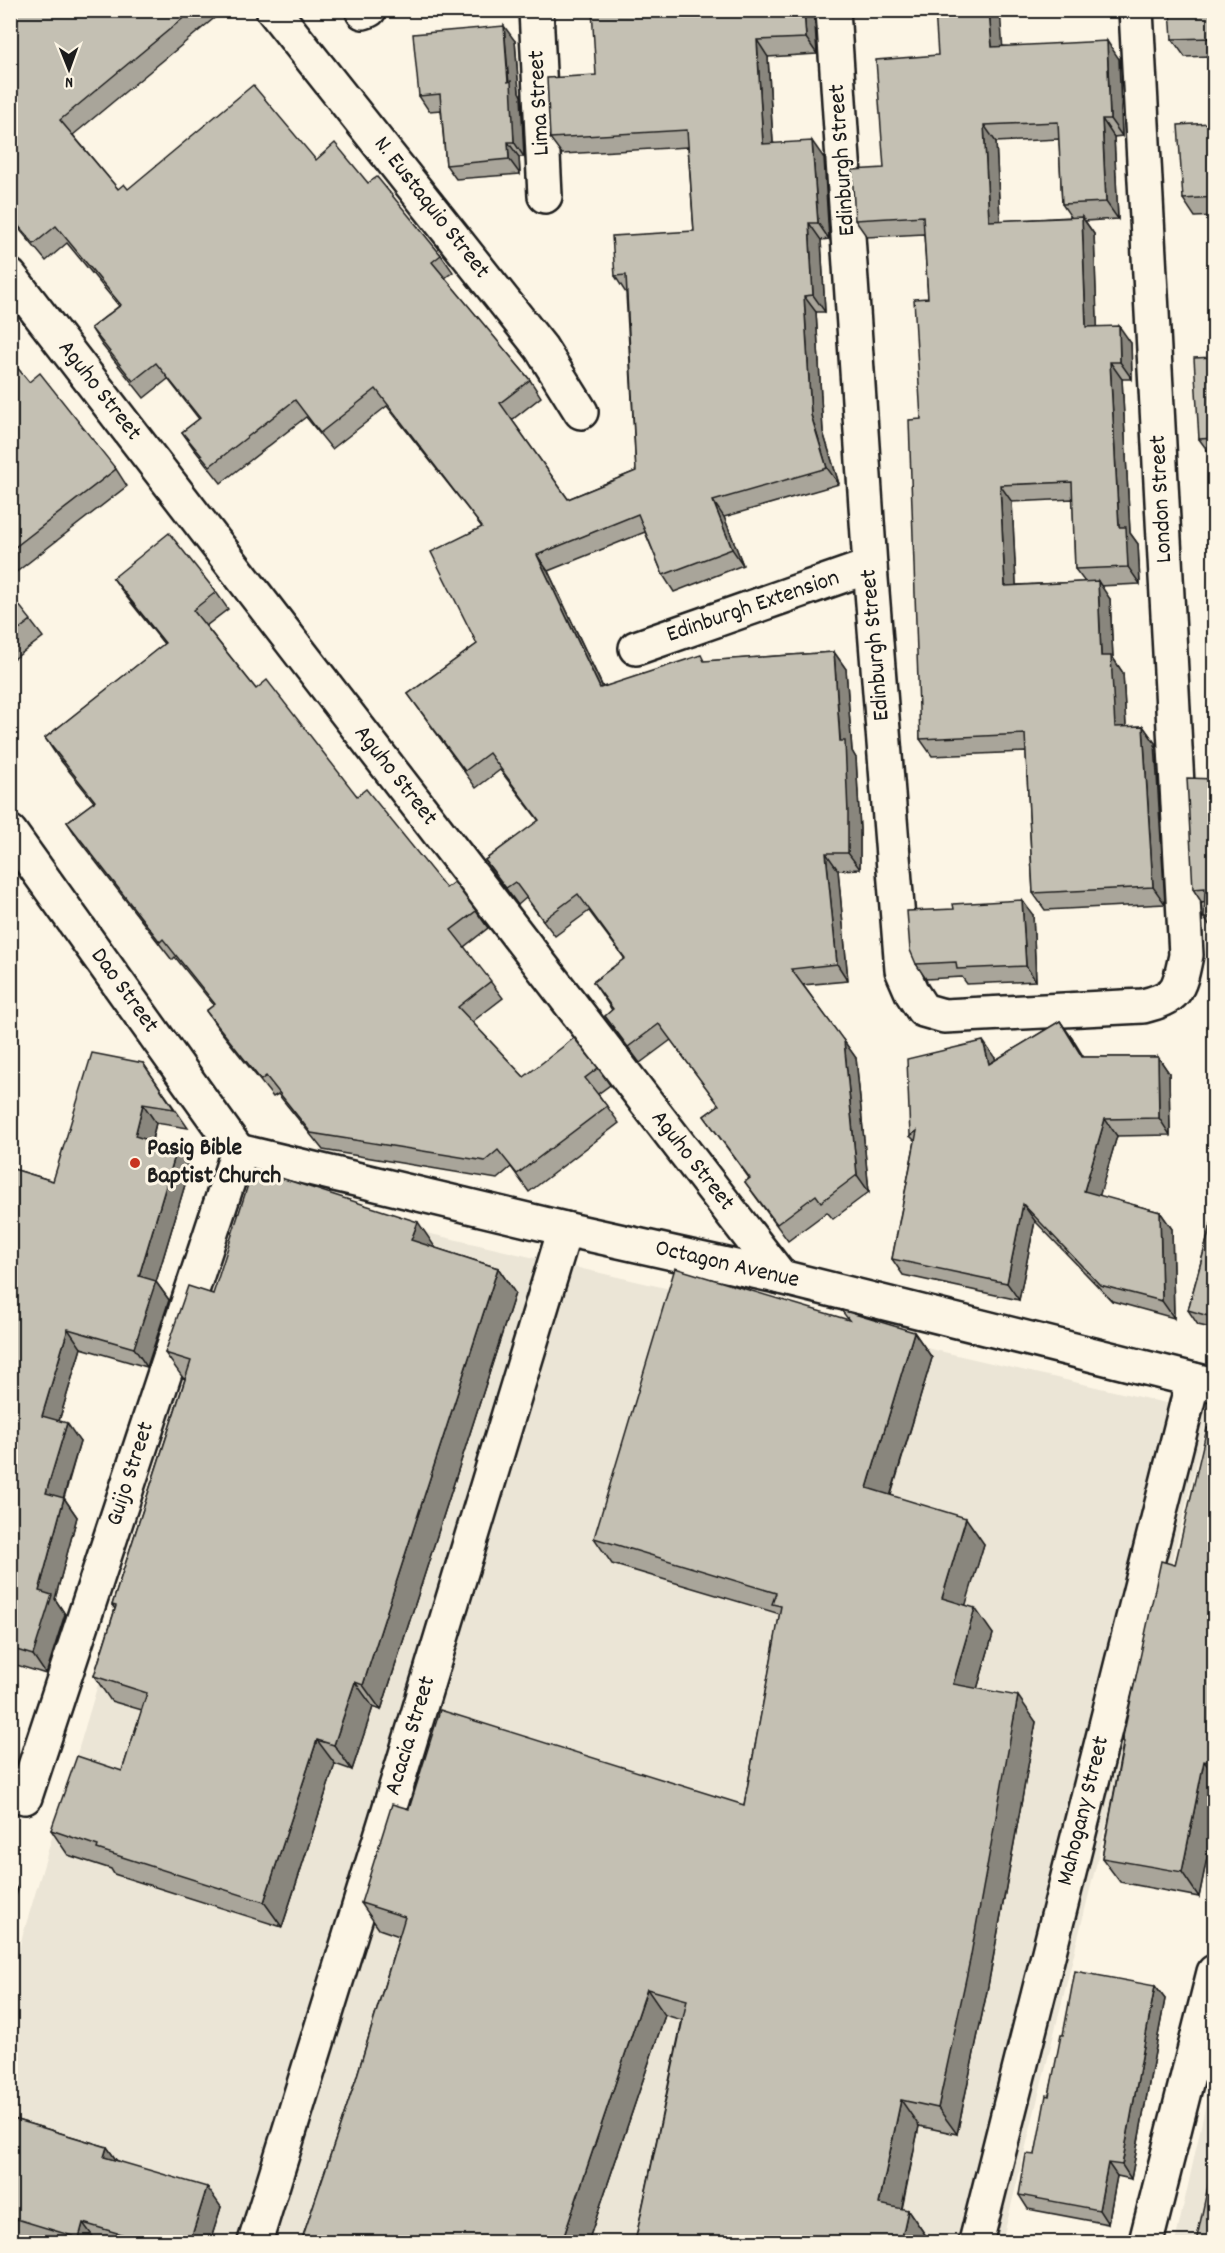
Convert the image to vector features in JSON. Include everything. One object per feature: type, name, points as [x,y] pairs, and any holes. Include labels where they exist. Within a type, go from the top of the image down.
[{"type":"street","name":"N. Eustaquio Street","points":[[273,10],[541,348],[581,412]]},
{"type":"street","name":"Lima Street","points":[[536,10],[544,196]]},
{"type":"street","name":"Edinburgh Street","points":[[833,10],[870,566],[902,970],[912,993],[923,1010],[944,1016],[1143,1006],[1164,1001],[1179,986]]},
{"type":"street","name":"London Street","points":[[1136,10],[1186,955],[1179,986]]},
{"type":"street","name":"Aguho Street","points":[[10,276],[781,1277]]},
{"type":"street","name":"Edinburgh Extension","points":[[636,648],[870,566]]},
{"type":"street","name":"Dao Street","points":[[10,832],[238,1151]]},
{"type":"street","name":"Octagon Avenue","points":[[238,1151],[565,1229],[781,1277],[1204,1382]]},
{"type":"street","name":"Guijo Street","points":[[18,1794],[238,1151]]},
{"type":"street","name":"Acacia Street","points":[[255,2242],[565,1229]]},
{"type":"street","name":"Mahogany Street","points":[[976,2242],[1204,1382]]},
{"type":"street","points":[[1146,2242],[1215,1972]]},
{"type":"shaded area","points":[[257,1194],[1209,1413],[1002,2242],[11,2242],[10,1978],[110,1644]]},
{"type":"shaded area","points":[[1214,2067],[1214,2242],[1175,2242],[1187,2190]]},
{"type":"building","points":[[10,10],[193,10],[60,120],[118,189],[124,184],[128,189],[253,85],[316,160],[335,143],[368,183],[377,177],[441,255],[432,262],[530,380],[500,403],[568,499],[636,471],[626,275],[615,276],[612,236],[694,231],[687,130],[550,138],[547,78],[596,75],[592,10],[804,10],[806,38],[757,40],[763,144],[812,141],[818,223],[809,223],[813,295],[804,296],[811,415],[827,468],[713,501],[732,549],[663,575],[638,514],[537,555],[600,688],[701,655],[704,661],[834,652],[840,741],[845,741],[848,813],[848,853],[826,853],[837,964],[791,969],[844,1041],[857,1175],[821,1202],[816,1195],[777,1224],[745,1182],[750,1178],[704,1116],[719,1105],[659,1024],[628,1047],[605,1016],[613,1009],[593,982],[625,958],[578,894],[543,920],[515,882],[506,888],[485,860],[539,820],[489,753],[465,771],[408,694],[477,644],[431,552],[482,527],[376,389],[320,433],[295,400],[210,466],[182,432],[200,418],[156,363],[133,381],[91,328],[121,305],[56,226],[34,244],[10,216]]},
{"type":"building","points":[[935,10],[989,10],[992,47],[1107,41],[1110,119],[1102,119],[1106,202],[1062,204],[1058,122],[984,125],[989,221],[1082,217],[1086,327],[1119,326],[1120,362],[1110,362],[1119,527],[1126,527],[1128,567],[1075,569],[1072,482],[1000,485],[1005,586],[1098,581],[1101,656],[1111,656],[1115,727],[1143,726],[1153,887],[1033,893],[1025,734],[920,739],[909,420],[921,419],[914,299],[928,298],[923,216],[855,220],[852,170],[884,168],[876,60],[938,55]]},
{"type":"building","points":[[1170,10],[1215,10],[1215,197],[1183,199],[1178,125],[1210,123],[1210,38],[1172,39]]},
{"type":"building","points":[[504,26],[508,82],[511,81],[514,142],[508,142],[509,159],[446,165],[440,94],[419,96],[413,34]]},
{"type":"building","points":[[1215,357],[1215,438],[1199,439],[1194,358]]},
{"type":"building","points":[[10,359],[29,382],[40,373],[116,469],[10,551]]},
{"type":"building","points":[[169,533],[216,592],[193,610],[256,689],[267,680],[357,796],[366,789],[446,888],[454,882],[476,911],[451,930],[491,981],[458,1007],[524,1077],[574,1038],[598,1068],[585,1078],[607,1106],[517,1174],[498,1150],[485,1161],[311,1133],[266,1076],[261,1080],[206,1011],[215,1004],[163,939],[160,942],[67,822],[95,801],[45,738],[165,643],[113,578]]},
{"type":"building","points":[[10,594],[31,620],[10,636]]},
{"type":"building","points":[[1187,778],[1215,779],[1215,918],[1204,918],[1205,888],[1193,889]]},
{"type":"building","points":[[1022,900],[1026,966],[957,969],[956,962],[916,964],[910,950],[907,911],[954,909],[953,904]]},
{"type":"building","points":[[1060,1021],[1082,1057],[1158,1057],[1159,1118],[1105,1119],[1084,1191],[1160,1212],[1162,1301],[1100,1285],[1023,1204],[1007,1283],[892,1259],[917,1131],[910,1136],[907,1059],[983,1041],[989,1064]]},
{"type":"building","points":[[92,1053],[143,1063],[174,1109],[143,1104],[135,1136],[177,1149],[139,1276],[156,1281],[134,1348],[68,1329],[42,1416],[67,1423],[46,1493],[64,1498],[39,1591],[52,1595],[33,1655],[10,1648],[10,1168],[53,1181]]},
{"type":"building","points":[[253,1169],[418,1222],[411,1240],[498,1268],[363,1685],[355,1682],[334,1745],[317,1740],[264,1902],[97,1849],[98,1846],[51,1830],[77,1756],[122,1771],[147,1693],[94,1676],[116,1606],[112,1605],[191,1361],[165,1353],[188,1286],[213,1294]]},
{"type":"building","points":[[1215,1210],[1215,1318],[1188,1310]]},
{"type":"building","points":[[675,1268],[849,1320],[841,1310],[914,1332],[867,1488],[966,1518],[942,1598],[975,1608],[953,1684],[1018,1696],[970,1960],[938,2108],[901,2100],[879,2204],[908,2210],[901,2242],[635,2242],[687,2000],[647,1989],[562,2242],[301,2242],[356,2079],[405,1917],[361,1903],[392,1804],[409,1809],[440,1710],[744,1805],[781,1606],[772,1604],[776,1593],[594,1538]]},
{"type":"building","points":[[1207,1428],[1215,1429],[1215,1653],[1213,1660],[1215,1660],[1215,1763],[1204,1761],[1182,1872],[1102,1858],[1124,1742],[1122,1741],[1161,1561],[1175,1565]]},
{"type":"building","points":[[1075,1971],[1155,1986],[1122,2165],[1108,2163],[1099,2210],[1019,2195],[1026,2154],[1035,2155],[1046,2095],[1049,2096]]},
{"type":"building","points":[[1215,2025],[1215,2047],[1210,2045]]},
{"type":"building","points":[[10,2118],[107,2147],[104,2157],[207,2187],[190,2242],[148,2242],[83,2223],[79,2238],[10,2217]]},
{"type":"building","points":[[1213,2163],[1215,2164],[1215,2242],[1196,2242]]},
{"type":"place","name":"Pasig Bible Baptist Church","points":[[135,1163]]}]
